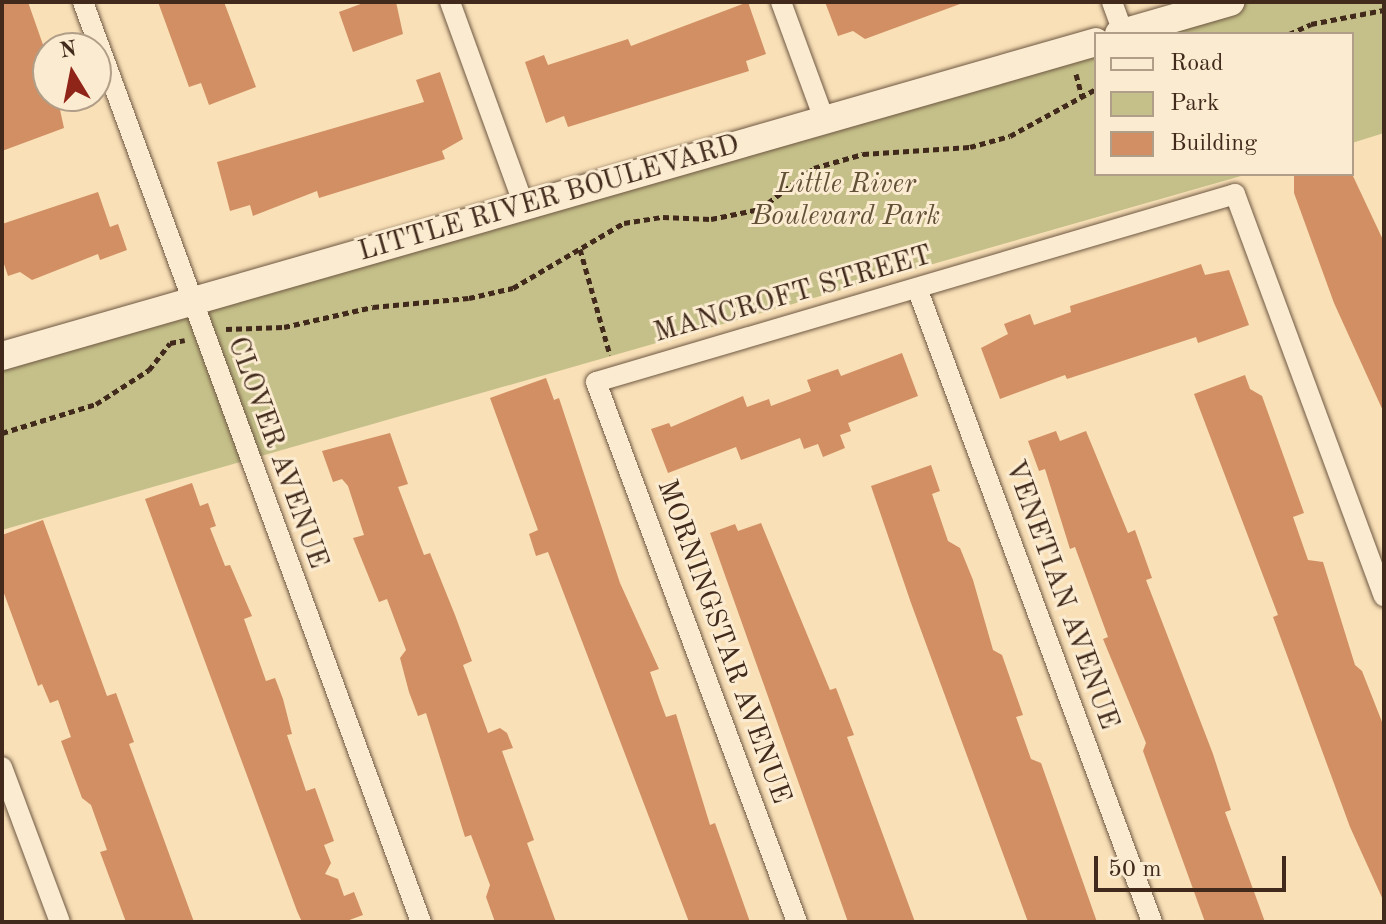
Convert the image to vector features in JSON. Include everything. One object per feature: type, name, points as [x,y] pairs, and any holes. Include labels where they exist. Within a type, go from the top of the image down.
[{"type":"street","name":"CLOVER AVENUE","points":[[83,2],[421,922]]},
{"type":"street","points":[[450,2],[524,205]]},
{"type":"street","points":[[781,2],[824,119]]},
{"type":"street","points":[[1112,2],[1121,32]]},
{"type":"street","points":[[1125,32],[1230,2]]},
{"type":"street","name":"LITTLE RIVER BOULEVARD","points":[[2,356],[1094,43]]},
{"type":"street","name":"MANCROFT STREET","points":[[596,382],[1235,194],[1384,596]]},
{"type":"street","name":"VENETIAN AVENUE","points":[[917,288],[1152,922]]},
{"type":"street","name":"MORNINGSTAR AVENUE","points":[[596,382],[797,922]]},
{"type":"street","points":[[2,767],[60,922]]},
{"type":"path","points":[[1293,32],[1311,24],[1384,10]]},
{"type":"path","points":[[242,325],[284,327],[373,307],[469,298],[513,288],[624,223],[663,217],[711,219],[760,209],[814,168],[863,154],[970,147],[1010,136],[1094,90]]},
{"type":"path","points":[[580,249],[606,350]]},
{"type":"path","points":[[2,433],[96,404],[149,370],[170,343]]},
{"type":"green space","points":[[1230,2],[1384,2],[1384,133],[1354,142],[1354,32],[1126,32]]},
{"type":"green space","name":"Little River Boulevard Park","points":[[1094,43],[1094,176],[1241,176],[2,530],[2,356]]},
{"type":"building","points":[[2,2],[28,2],[39,32],[32,32],[32,112],[60,112],[64,128],[2,151]]},
{"type":"building","points":[[158,2],[224,2],[256,87],[209,105],[201,83],[189,87]]},
{"type":"building","points":[[366,2],[396,2],[403,34],[353,52],[339,12]]},
{"type":"building","points":[[748,2],[766,54],[746,61],[749,71],[568,127],[564,116],[546,123],[525,62],[544,55],[548,65],[628,39],[631,46]]},
{"type":"building","points":[[825,2],[960,4],[865,39],[853,31],[838,36]]},
{"type":"building","points":[[440,72],[463,139],[442,151],[445,159],[319,198],[317,191],[253,216],[250,205],[230,211],[217,162],[424,102],[416,80]]},
{"type":"building","points":[[1294,176],[1353,176],[1384,242],[1384,413],[1334,303],[1294,193]]},
{"type":"building","points":[[98,192],[110,227],[118,224],[127,250],[100,260],[98,254],[32,280],[20,272],[8,276],[2,258],[2,224]]},
{"type":"building","points":[[1201,264],[1205,275],[1229,270],[1249,325],[1198,343],[1196,337],[1067,379],[1065,375],[1000,399],[981,348],[1008,334],[1004,324],[1030,314],[1034,325],[1071,312],[1070,306]]},
{"type":"building","points":[[902,353],[918,396],[848,423],[851,431],[840,435],[845,448],[823,457],[818,444],[804,449],[800,438],[741,460],[736,447],[668,473],[651,429],[669,423],[671,427],[743,396],[747,407],[769,399],[771,406],[811,391],[807,380],[838,369],[841,376]]},
{"type":"building","points":[[1245,375],[1250,389],[1262,396],[1304,513],[1293,517],[1308,560],[1323,562],[1355,665],[1362,671],[1384,727],[1384,902],[1350,827],[1273,617],[1278,615],[1194,394]]},
{"type":"building","points":[[546,378],[554,400],[559,398],[620,583],[659,669],[650,672],[666,717],[676,714],[710,825],[715,823],[750,922],[689,922],[548,552],[536,556],[529,534],[538,530],[490,398]]},
{"type":"building","points":[[1056,431],[1060,441],[1086,431],[1128,533],[1135,530],[1152,578],[1146,580],[1213,754],[1231,810],[1225,812],[1265,922],[1205,922],[1143,751],[1146,743],[1103,639],[1108,637],[1075,547],[1070,549],[1045,469],[1039,471],[1028,441]]},
{"type":"building","points":[[390,433],[408,484],[398,487],[424,555],[430,553],[472,661],[463,665],[488,733],[500,728],[507,733],[513,748],[502,751],[534,840],[527,843],[556,922],[495,922],[486,897],[490,885],[471,835],[465,837],[426,713],[418,716],[409,692],[400,658],[406,650],[387,599],[379,602],[353,538],[364,535],[348,486],[342,479],[333,482],[322,451]]},
{"type":"building","points":[[931,465],[940,491],[932,494],[948,541],[960,548],[973,580],[993,650],[1002,655],[1023,715],[1016,717],[1031,759],[1041,763],[1097,922],[1028,922],[911,603],[871,486]]},
{"type":"building","points":[[192,483],[200,506],[208,503],[216,526],[210,528],[225,566],[230,565],[252,616],[244,619],[266,681],[275,678],[283,699],[292,734],[287,735],[306,791],[315,788],[334,841],[324,845],[331,863],[325,874],[338,879],[344,896],[354,892],[363,915],[344,922],[302,922],[297,911],[145,499]]},
{"type":"building","points":[[43,520],[107,696],[116,693],[134,742],[129,744],[194,922],[126,922],[100,852],[107,850],[91,805],[82,798],[61,741],[71,737],[58,700],[50,703],[42,684],[38,686],[2,588],[2,535]]},
{"type":"building","points":[[761,523],[830,690],[836,688],[854,735],[847,737],[915,922],[848,922],[710,533],[735,524],[738,531]]}]
